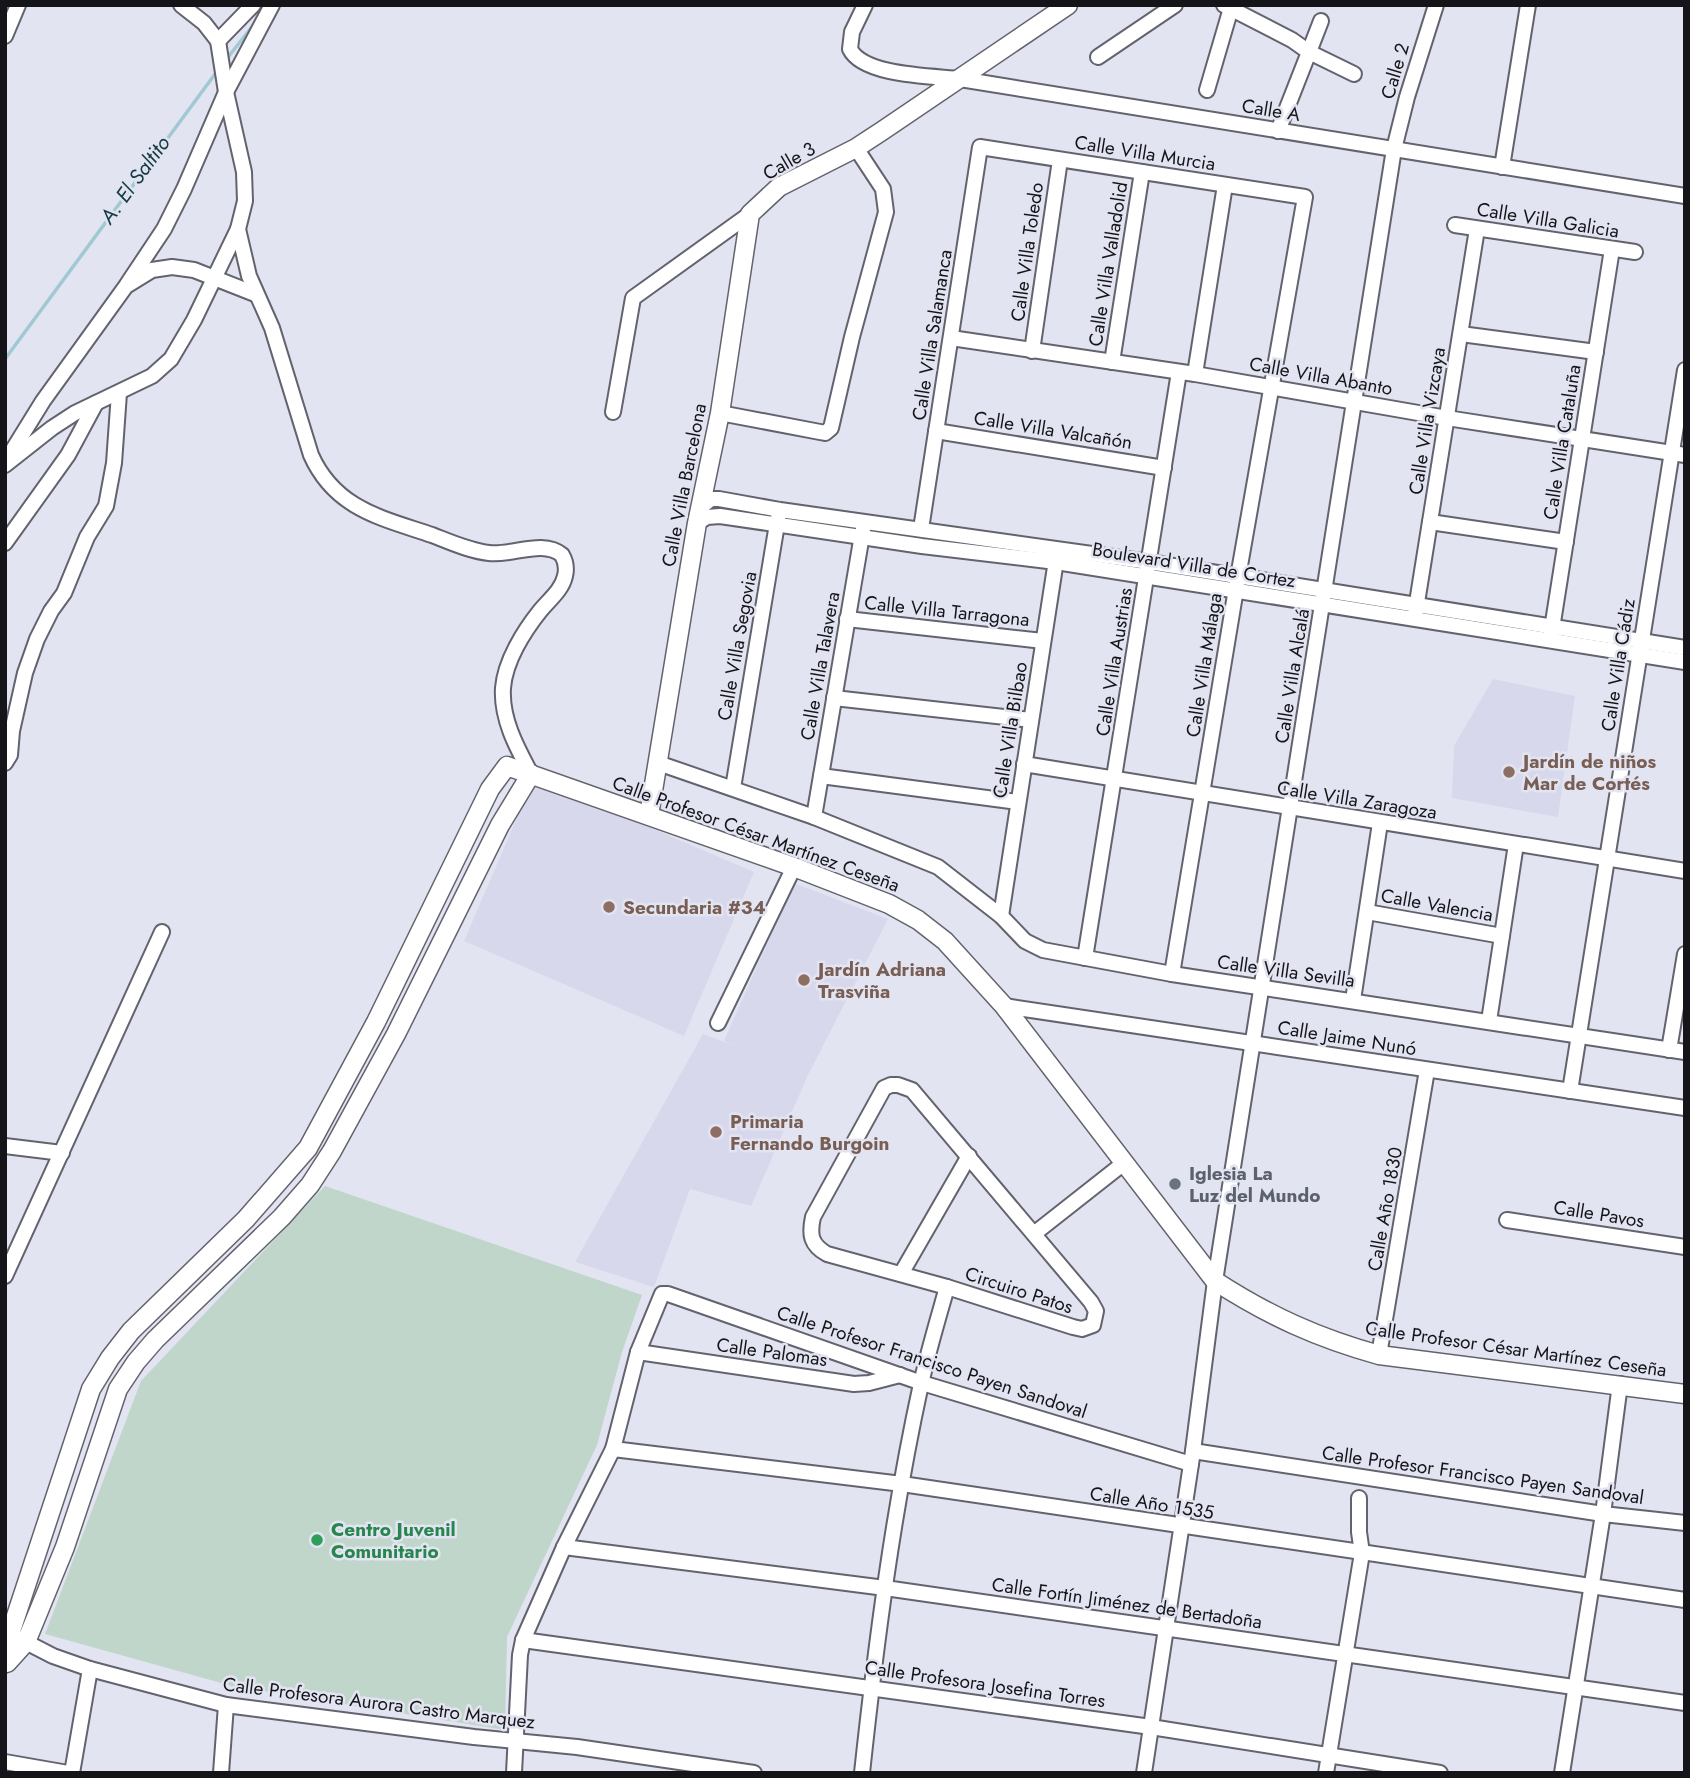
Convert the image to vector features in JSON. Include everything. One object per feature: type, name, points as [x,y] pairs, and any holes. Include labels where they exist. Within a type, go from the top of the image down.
[{"type":"street","points":[[5,36],[18,5]]},
{"type":"street","points":[[5,463],[52,428],[152,376],[171,359],[194,320],[238,229],[245,201],[244,172],[218,41],[204,23],[181,5]]},
{"type":"street","points":[[218,41],[253,5]]},
{"type":"street","points":[[5,463],[43,401],[164,229],[226,92],[272,5]]},
{"type":"street","name":"Calle A","points":[[865,5],[852,32],[850,49],[853,55],[869,66],[884,70],[960,79],[1685,197]]},
{"type":"street","name":"Calle 3","points":[[613,412],[633,299],[750,214],[779,187],[856,148],[1068,5]]},
{"type":"street","points":[[1098,57],[1158,9],[1175,5]]},
{"type":"street","name":"Calle 2","points":[[1394,149],[1436,5]]},
{"type":"street","points":[[1502,167],[1528,5]]},
{"type":"street","points":[[1207,90],[1236,8],[1309,52],[1354,75]]},
{"type":"street","points":[[1278,131],[1321,21]]},
{"type":"street","name":"Calle Villa Murcia","points":[[980,147],[1305,197]]},
{"type":"street","name":"Calle Villa Salamanca","points":[[921,529],[980,147]]},
{"type":"street","points":[[720,413],[825,433],[831,428],[852,337],[886,212],[883,189],[856,148]]},
{"type":"street","name":"Calle Villa Alcalá","points":[[1144,1773],[1192,1457],[1215,1281],[1325,599],[1394,149]]},
{"type":"street","name":"Calle Villa Toledo","points":[[1032,351],[1060,160]]},
{"type":"street","name":"Calle Villa Valladolid","points":[[1112,362],[1142,172]]},
{"type":"street","points":[[1195,374],[1225,185]]},
{"type":"street","name":"Calle Villa Málaga","points":[[1172,974],[1236,584],[1305,197]]},
{"type":"street","name":"Calle Villa Barcelona","points":[[649,815],[699,515],[720,413],[750,214]]},
{"type":"street","name":"Calle Villa Galicia","points":[[1455,225],[1635,252]]},
{"type":"street","points":[[7,1663],[65,1547],[118,1389],[155,1340],[282,1217],[310,1185],[352,1117],[500,825],[531,774],[513,740],[503,702],[505,675],[524,635],[561,586],[566,568],[562,555],[550,548],[489,553],[370,514],[349,503],[319,474],[301,426],[272,328],[255,294],[238,229]]},
{"type":"street","name":"Calle Villa Vizcaya","points":[[1416,612],[1477,229]]},
{"type":"street","name":"Calle Villa Cataluña","points":[[1550,642],[1612,249]]},
{"type":"street","points":[[126,286],[152,270],[172,267],[194,270],[255,294]]},
{"type":"street","points":[[1461,334],[1596,352]]},
{"type":"street","name":"Calle Villa Abanto","points":[[951,338],[1195,374],[1447,418],[1678,454]]},
{"type":"street","name":"Calle Villa Cádiz","points":[[1570,1091],[1640,647],[1678,454],[1685,370]]},
{"type":"street","name":"Calle Villa Austrias","points":[[1085,958],[1180,372]]},
{"type":"street","points":[[5,763],[10,755],[17,706],[33,650],[51,611],[64,593],[87,537],[108,500],[114,463],[119,393]]},
{"type":"street","points":[[5,543],[68,454],[96,403]]},
{"type":"street","name":"Calle Villa Valcañón","points":[[936,431],[1164,468]]},
{"type":"street","name":"Boulevard Villa de Cortez","points":[[1057,555],[922,546],[863,529],[719,499],[711,499],[699,515],[777,526],[863,529],[921,529],[1057,555],[1325,599],[1416,612],[1553,626],[1640,647],[1685,662]]},
{"type":"street","name":"Calle Villa Segovia","points":[[733,788],[780,510]]},
{"type":"street","points":[[1430,522],[1566,542]]},
{"type":"street","name":"Calle Villa Talavera","points":[[814,817],[863,529]]},
{"type":"street","name":"Calle Villa Bilbao","points":[[1001,916],[1057,555]]},
{"type":"street","name":"Boulevard Villa de Cortez","points":[[1416,612],[1550,642],[1685,648]]},
{"type":"street","name":"Calle Villa Tarragona","points":[[847,619],[1043,641]]},
{"type":"street","points":[[834,698],[1031,720]]},
{"type":"street","points":[[18,1638],[91,1389],[110,1357],[131,1331],[269,1195],[308,1148],[376,1022],[490,789],[507,766],[513,740]]},
{"type":"street","points":[[658,763],[814,817],[938,867],[1001,916]]},
{"type":"street","name":"Calle Villa Zaragoza","points":[[1024,764],[1685,871]]},
{"type":"street","name":"Calle Profesor César Martínez Ceseña","points":[[507,766],[794,867],[889,904],[918,920],[945,941],[1004,1006],[1215,1281],[1256,1307],[1336,1343],[1379,1354],[1685,1394]]},
{"type":"street","points":[[821,776],[1018,802]]},
{"type":"street","points":[[1353,1000],[1380,823]]},
{"type":"street","points":[[1489,1021],[1516,844]]},
{"type":"street","points":[[718,1023],[794,867]]},
{"type":"street","name":"Calle Valencia","points":[[1367,912],[1502,936]]},
{"type":"street","name":"Calle Villa Sevilla","points":[[1001,916],[1034,947],[1085,958],[1172,974],[1685,1052]]},
{"type":"street","points":[[5,1276],[162,932]]},
{"type":"street","points":[[1670,1049],[1685,954]]},
{"type":"street","name":"Calle Jaime Nunó","points":[[1004,1006],[1685,1108]]},
{"type":"street","points":[[376,1022],[396,1034]]},
{"type":"street","name":"Calle Año 1830","points":[[1379,1354],[1427,1070]]},
{"type":"street","name":"Circuiro Patos","points":[[898,1085],[912,1090],[969,1156],[1094,1306],[1096,1318],[1088,1327],[1073,1328],[947,1287],[827,1254],[817,1249],[812,1241],[810,1230],[813,1217],[884,1088],[898,1085]]},
{"type":"street","points":[[5,1146],[61,1153]]},
{"type":"street","points":[[901,1274],[969,1156]]},
{"type":"street","points":[[1035,1233],[1125,1163]]},
{"type":"street","name":"Calle Pavos","points":[[1507,1220],[1685,1247]]},
{"type":"street","points":[[200,1264],[215,1283]]},
{"type":"street","points":[[862,1773],[871,1687],[901,1484],[922,1382],[947,1287]]},
{"type":"street","name":"Calle Profesor Francisco Payen Sandoval","points":[[638,1352],[662,1294],[668,1294],[922,1382],[1192,1457],[1685,1523]]},
{"type":"street","points":[[514,1773],[523,1640],[564,1547],[613,1449],[638,1352]]},
{"type":"street","name":"Calle Palomas","points":[[638,1352],[854,1384],[900,1375]]},
{"type":"street","points":[[1562,1773],[1603,1514],[1619,1384]]},
{"type":"street","name":"Calle Año 1535","points":[[613,1449],[901,1484],[1685,1600]]},
{"type":"street","points":[[1326,1773],[1362,1553],[1359,1498]]},
{"type":"street","name":"Calle Fortín Jiménez de Bertadoña","points":[[564,1547],[885,1588],[1685,1703]]},
{"type":"street","name":"Calle Profesora Aurora Castro Marquez","points":[[18,1638],[53,1656],[90,1669],[226,1705],[754,1773]]},
{"type":"street","name":"Calle Profesora Josefina Torres","points":[[523,1640],[1151,1727],[1440,1773]]},
{"type":"street","points":[[5,1762],[70,1773],[90,1669]]},
{"type":"street","points":[[221,1773],[226,1705]]},
{"type":"shaded area","name":"Jardín de niños Mar de Cortés","points":[[1493,679],[1575,696],[1558,817],[1452,798],[1454,746]]},
{"type":"shaded area","name":"Secundaria #34","points":[[534,778],[754,872],[684,1036],[464,941]]},
{"type":"shaded area","name":"Primaria Fernando Burgoin","points":[[794,883],[888,919],[808,1075],[751,1206],[690,1189],[654,1287],[575,1262],[703,1034],[735,1046],[724,1041]]},
{"type":"green space","name":"Centro Juvenil Comunitario","points":[[325,1186],[642,1295],[622,1352],[597,1445],[507,1637],[505,1730],[232,1686],[45,1634],[141,1381]]},
{"type":"waterway","name":"A. El Saltito","points":[[225,61],[255,23]]},
{"type":"waterway","name":"A. El Saltito","points":[[5,359],[218,70]]},
{"type":"place","name":"Jardín de niños Mar de Cortés","points":[[1509,772]]},
{"type":"place","name":"Secundaria #34","points":[[609,907]]},
{"type":"place","name":"Jardín Adriana Trasviña","points":[[804,980]]},
{"type":"place","name":"Primaria Fernando Burgoin","points":[[716,1132]]},
{"type":"place","name":"Iglesia La Luz del Mundo","points":[[1175,1184]]},
{"type":"place","name":"Centro Juvenil Comunitario","points":[[317,1540]]}]
